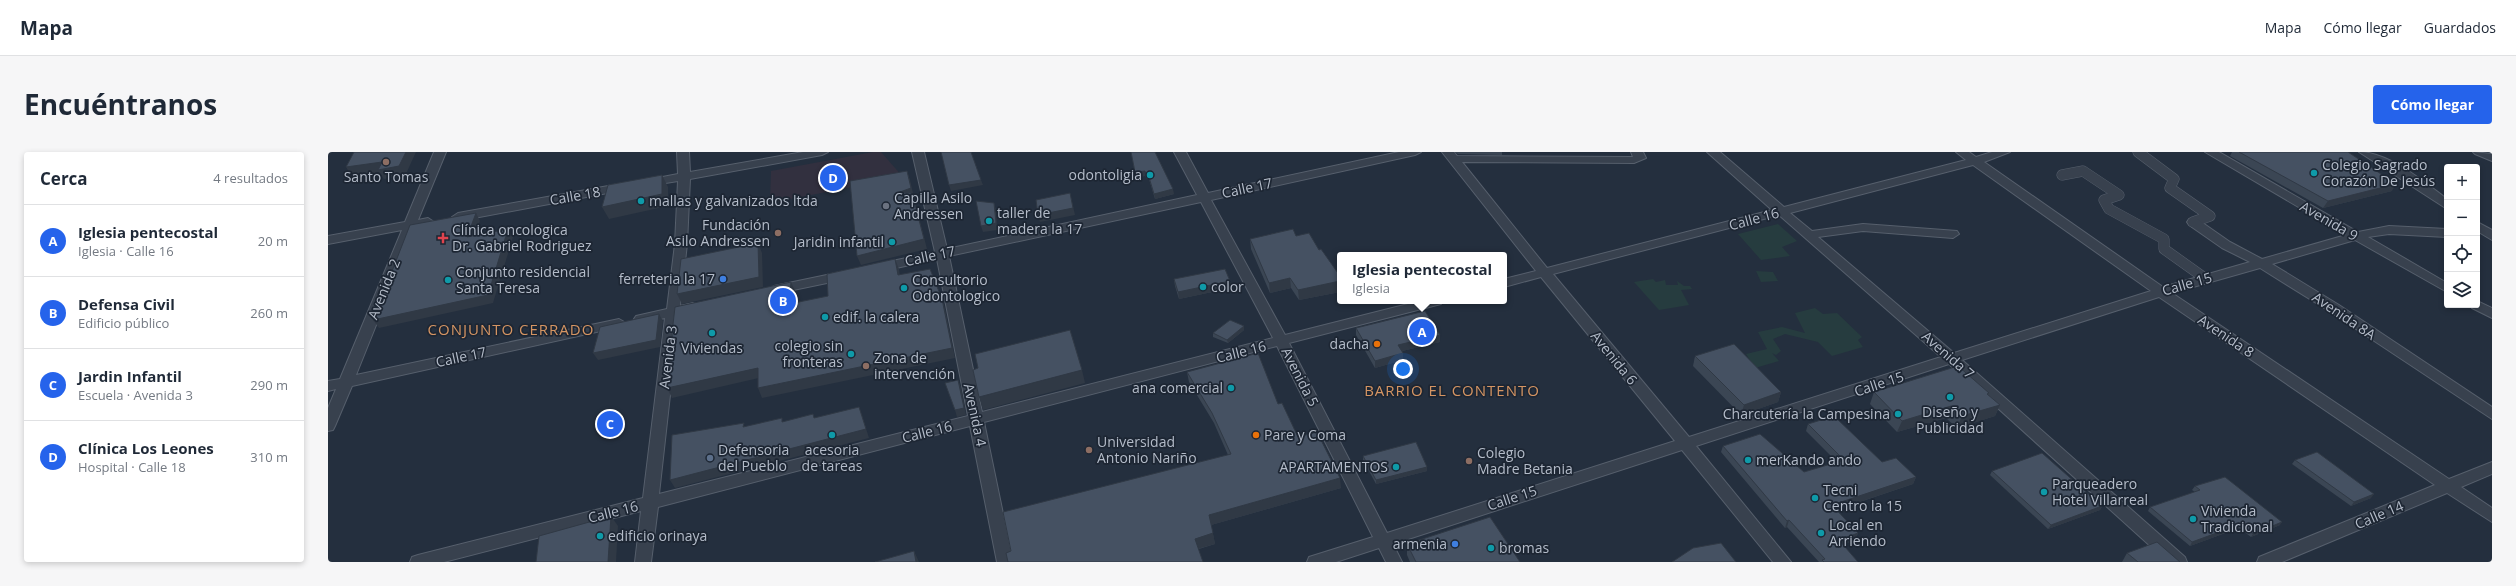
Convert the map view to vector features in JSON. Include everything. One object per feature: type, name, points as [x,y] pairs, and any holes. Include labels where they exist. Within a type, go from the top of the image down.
[{"type":"street","name":"Avenida 2","points":[[328,426],[440,152]]},
{"type":"street","name":"Avenida 3","points":[[643,562],[681,244],[684,176],[683,152]]},
{"type":"street","name":"Calle 18","points":[[328,240],[684,176],[770,157],[822,152]]},
{"type":"street","name":"Avenida 4","points":[[918,152],[942,254],[1005,562]]},
{"type":"street","name":"Avenida 5","points":[[1180,152],[1282,342],[1394,562]]},
{"type":"street","name":"Calle 17","points":[[758,293],[1415,152]]},
{"type":"street","points":[[1451,156],[1634,160],[1640,158],[1637,152]]},
{"type":"street","name":"Avenida 7","points":[[1713,152],[1953,360],[2179,562]]},
{"type":"street","name":"Avenida 8","points":[[1962,152],[2161,292],[2492,516]]},
{"type":"street","name":"Calle 16","points":[[1507,282],[1975,161],[2004,152]]},
{"type":"street","points":[[2138,152],[2174,179],[2170,188],[2210,216],[2193,222]]},
{"type":"street","name":"Avenida 9","points":[[2211,152],[2444,286]]},
{"type":"street","points":[[2365,152],[2410,178],[2444,203]]},
{"type":"street","points":[[2479,152],[2492,158]]},
{"type":"street","name":"Avenida 6","points":[[1451,156],[1544,272],[1783,562]]},
{"type":"street","points":[[2062,175],[2083,171],[2119,195],[2104,200],[2110,209],[2164,239],[2164,249],[2206,279]]},
{"type":"street","name":"Avenida 8A","points":[[2193,222],[2226,245],[2261,263],[2334,308],[2492,414]]},
{"type":"street","points":[[1811,236],[1833,230],[1853,228],[1884,228],[1953,234]]},
{"type":"street","name":"Calle 15","points":[[1315,562],[1684,443],[1953,360],[2161,292],[2355,236],[2389,230],[2444,233]]},
{"type":"street","name":"Calle 16","points":[[418,562],[1282,342],[1425,304]]},
{"type":"street","name":"Calle 17","points":[[328,386],[704,305]]},
{"type":"street","points":[[2480,307],[2492,314]]},
{"type":"street","name":"Calle 14","points":[[2265,562],[2492,468]]},
{"type":"shaded area","points":[[873,152],[881,152],[903,177],[770,203],[771,171]]},
{"type":"green space","points":[[1778,224],[1797,241],[1782,247],[1790,256],[1761,260],[1738,234]]},
{"type":"green space","points":[[1756,271],[1773,272],[1778,281],[1761,282]]},
{"type":"green space","points":[[1653,279],[1656,282],[1665,280],[1666,285],[1678,285],[1677,281],[1684,286],[1690,286],[1692,289],[1681,290],[1689,305],[1659,310],[1634,282]]},
{"type":"green space","points":[[1815,308],[1823,314],[1837,313],[1862,337],[1858,340],[1863,347],[1832,356],[1818,342],[1785,334],[1773,339],[1781,351],[1776,355],[1772,353],[1779,361],[1755,368],[1746,354],[1767,349],[1758,332],[1782,327],[1805,333],[1795,313]]},
{"type":"building","points":[[354,152],[406,152],[399,166],[378,170],[382,162],[346,167]]},
{"type":"building","points":[[941,152],[971,152],[981,180],[949,185]]},
{"type":"building","points":[[1131,152],[1155,152],[1173,189],[1154,194],[1148,174],[1146,174],[1145,171],[1135,172]]},
{"type":"building","name":"Colegio Sagrado Corazón De Jesús","points":[[2239,152],[2348,152],[2396,184],[2328,201]]},
{"type":"building","points":[[907,171],[911,188],[900,192],[912,193],[924,239],[857,256],[850,181]]},
{"type":"building","points":[[662,175],[662,194],[602,207],[608,185]]},
{"type":"building","points":[[1070,193],[1073,208],[1038,215],[1036,200]]},
{"type":"building","name":"taller de madera la 17","points":[[976,201],[994,203],[996,223],[981,226]]},
{"type":"building","name":"Conjunto residencial Santa Teresa","points":[[476,213],[467,237],[508,229],[488,295],[373,320],[410,225]]},
{"type":"building","points":[[1293,229],[1296,236],[1309,233],[1319,250],[1321,249],[1337,272],[1337,282],[1298,290],[1290,278],[1269,283],[1250,239]]},
{"type":"building","name":"ferreteria la 17","points":[[758,243],[759,277],[677,294],[681,259]]},
{"type":"building","points":[[895,259],[898,275],[930,269],[942,299],[952,348],[758,388],[758,368],[667,388],[673,351],[672,333],[675,307],[791,282],[789,304],[828,296],[827,274]]},
{"type":"building","points":[[1225,269],[1230,281],[1178,292],[1174,279]]},
{"type":"building","points":[[1425,311],[1440,335],[1398,345],[1403,353],[1375,361],[1356,328]]},
{"type":"building","points":[[659,314],[656,340],[593,353],[600,327]]},
{"type":"building","points":[[1230,320],[1244,326],[1227,340],[1213,333]]},
{"type":"building","points":[[1070,330],[1082,370],[979,397],[973,370],[978,368],[975,354]]},
{"type":"building","points":[[1734,344],[1781,392],[1744,405],[1695,356]]},
{"type":"building","points":[[1258,353],[1278,404],[1282,403],[1298,437],[1317,432],[1340,478],[1209,515],[1213,533],[1195,539],[1203,562],[1008,562],[1006,553],[1011,551],[1003,512],[1231,454],[1212,413],[1187,372]]},
{"type":"building","points":[[1958,366],[1989,393],[1987,394],[2000,405],[1962,416],[1951,406],[1902,421],[1874,392]]},
{"type":"building","points":[[958,380],[964,408],[955,410],[945,383]]},
{"type":"building","points":[[859,407],[866,429],[670,480],[672,435],[744,423],[743,427],[782,418],[782,422],[813,414],[814,418]]},
{"type":"building","points":[[1834,416],[1882,462],[1896,458],[1916,477],[1832,505],[1858,533],[1839,540],[1858,562],[1824,562],[1822,560],[1825,559],[1789,520],[1787,521],[1723,446],[1760,434],[1804,472],[1844,460],[1808,424]]},
{"type":"building","name":"APARTAMENTOS","points":[[1416,442],[1427,467],[1376,480],[1363,456]]},
{"type":"building","points":[[2317,452],[2374,494],[2354,502],[2295,460]]},
{"type":"building","name":"Parqueadero Hotel Villarreal","points":[[2042,453],[2102,506],[2051,525],[1992,471]]},
{"type":"building","points":[[2225,477],[2282,522],[2253,534],[2241,524],[2192,542],[2150,507],[2200,490],[2195,486]]},
{"type":"building","name":"edificio orinaya","points":[[611,516],[608,562],[536,562],[539,536]]},
{"type":"building","points":[[1490,517],[1520,562],[1416,562],[1407,544]]},
{"type":"building","points":[[2157,542],[2180,562],[2138,562],[2127,553]]},
{"type":"building","points":[[1721,543],[1736,562],[1672,562],[1693,548]]},
{"type":"building","points":[[914,551],[916,562],[875,562]]},
{"type":"place","name":"Santo Tomas","points":[[386,162]]},
{"type":"place","name":"Colegio Sagrado Corazón De Jesús","points":[[2314,173]]},
{"type":"place","name":"odontoligia","points":[[1150,175]]},
{"type":"place","name":"Clínica Los Leones","points":[[833,178]]},
{"type":"place","name":"mallas y galvanizados ltda","points":[[641,201]]},
{"type":"place","name":"Capilla Asilo Andressen","points":[[886,206]]},
{"type":"place","name":"taller de madera la 17","points":[[989,221]]},
{"type":"place","name":"Fundación Asilo Andressen","points":[[778,233]]},
{"type":"place","name":"Clínica oncologica Dr. Gabriel Rodriguez","points":[[443,238]]},
{"type":"place","name":"Jaridin infantil","points":[[892,242]]},
{"type":"place","name":"ferreteria la 17","points":[[723,279]]},
{"type":"place","name":"Conjunto residencial Santa Teresa","points":[[448,280]]},
{"type":"place","name":"color","points":[[1203,287]]},
{"type":"place","name":"Consultorio Odontologico","points":[[904,288]]},
{"type":"place","name":"Defensa Civil","points":[[783,301]]},
{"type":"place","name":"edif. la calera","points":[[825,317]]},
{"type":"place","name":"Iglesia pentecostal","points":[[1422,332]]},
{"type":"place","name":"Viviendas","points":[[712,333]]},
{"type":"place","name":"dacha","points":[[1377,344]]},
{"type":"place","name":"colegio sin fronteras","points":[[851,354]]},
{"type":"place","name":"Zona de intervención","points":[[866,366]]},
{"type":"place","name":"ana comercial","points":[[1231,388]]},
{"type":"place","name":"Diseño y Publicidad","points":[[1950,397]]},
{"type":"place","name":"Charcutería la Campesina","points":[[1898,414]]},
{"type":"place","name":"Jardin Infantil","points":[[610,424]]},
{"type":"place","name":"acesoria de tareas","points":[[832,435]]},
{"type":"place","name":"Pare y Coma","points":[[1256,435]]},
{"type":"place","name":"Universidad Antonio Nariño","points":[[1089,450]]},
{"type":"place","name":"Defensoria del Pueblo","points":[[710,458]]},
{"type":"place","name":"merKando ando","points":[[1748,460]]},
{"type":"place","name":"Colegio Madre Betania","points":[[1469,461]]},
{"type":"place","name":"APARTAMENTOS","points":[[1396,467]]},
{"type":"place","name":"Parqueadero Hotel Villarreal","points":[[2044,492]]},
{"type":"place","name":"Tecni Centro la 15","points":[[1815,498]]},
{"type":"place","name":"Vivienda Tradicional","points":[[2193,519]]},
{"type":"place","name":"Local en Arriendo","points":[[1821,533]]},
{"type":"place","name":"edificio orinaya","points":[[600,536]]},
{"type":"place","name":"armenia","points":[[1455,544]]},
{"type":"place","name":"bromas","points":[[1491,548]]},
{"type":"district","name":"CONJUNTO CERRADO","points":[[511,330]]},
{"type":"district","name":"BARRIO EL CONTENTO","points":[[1452,391]]}]
